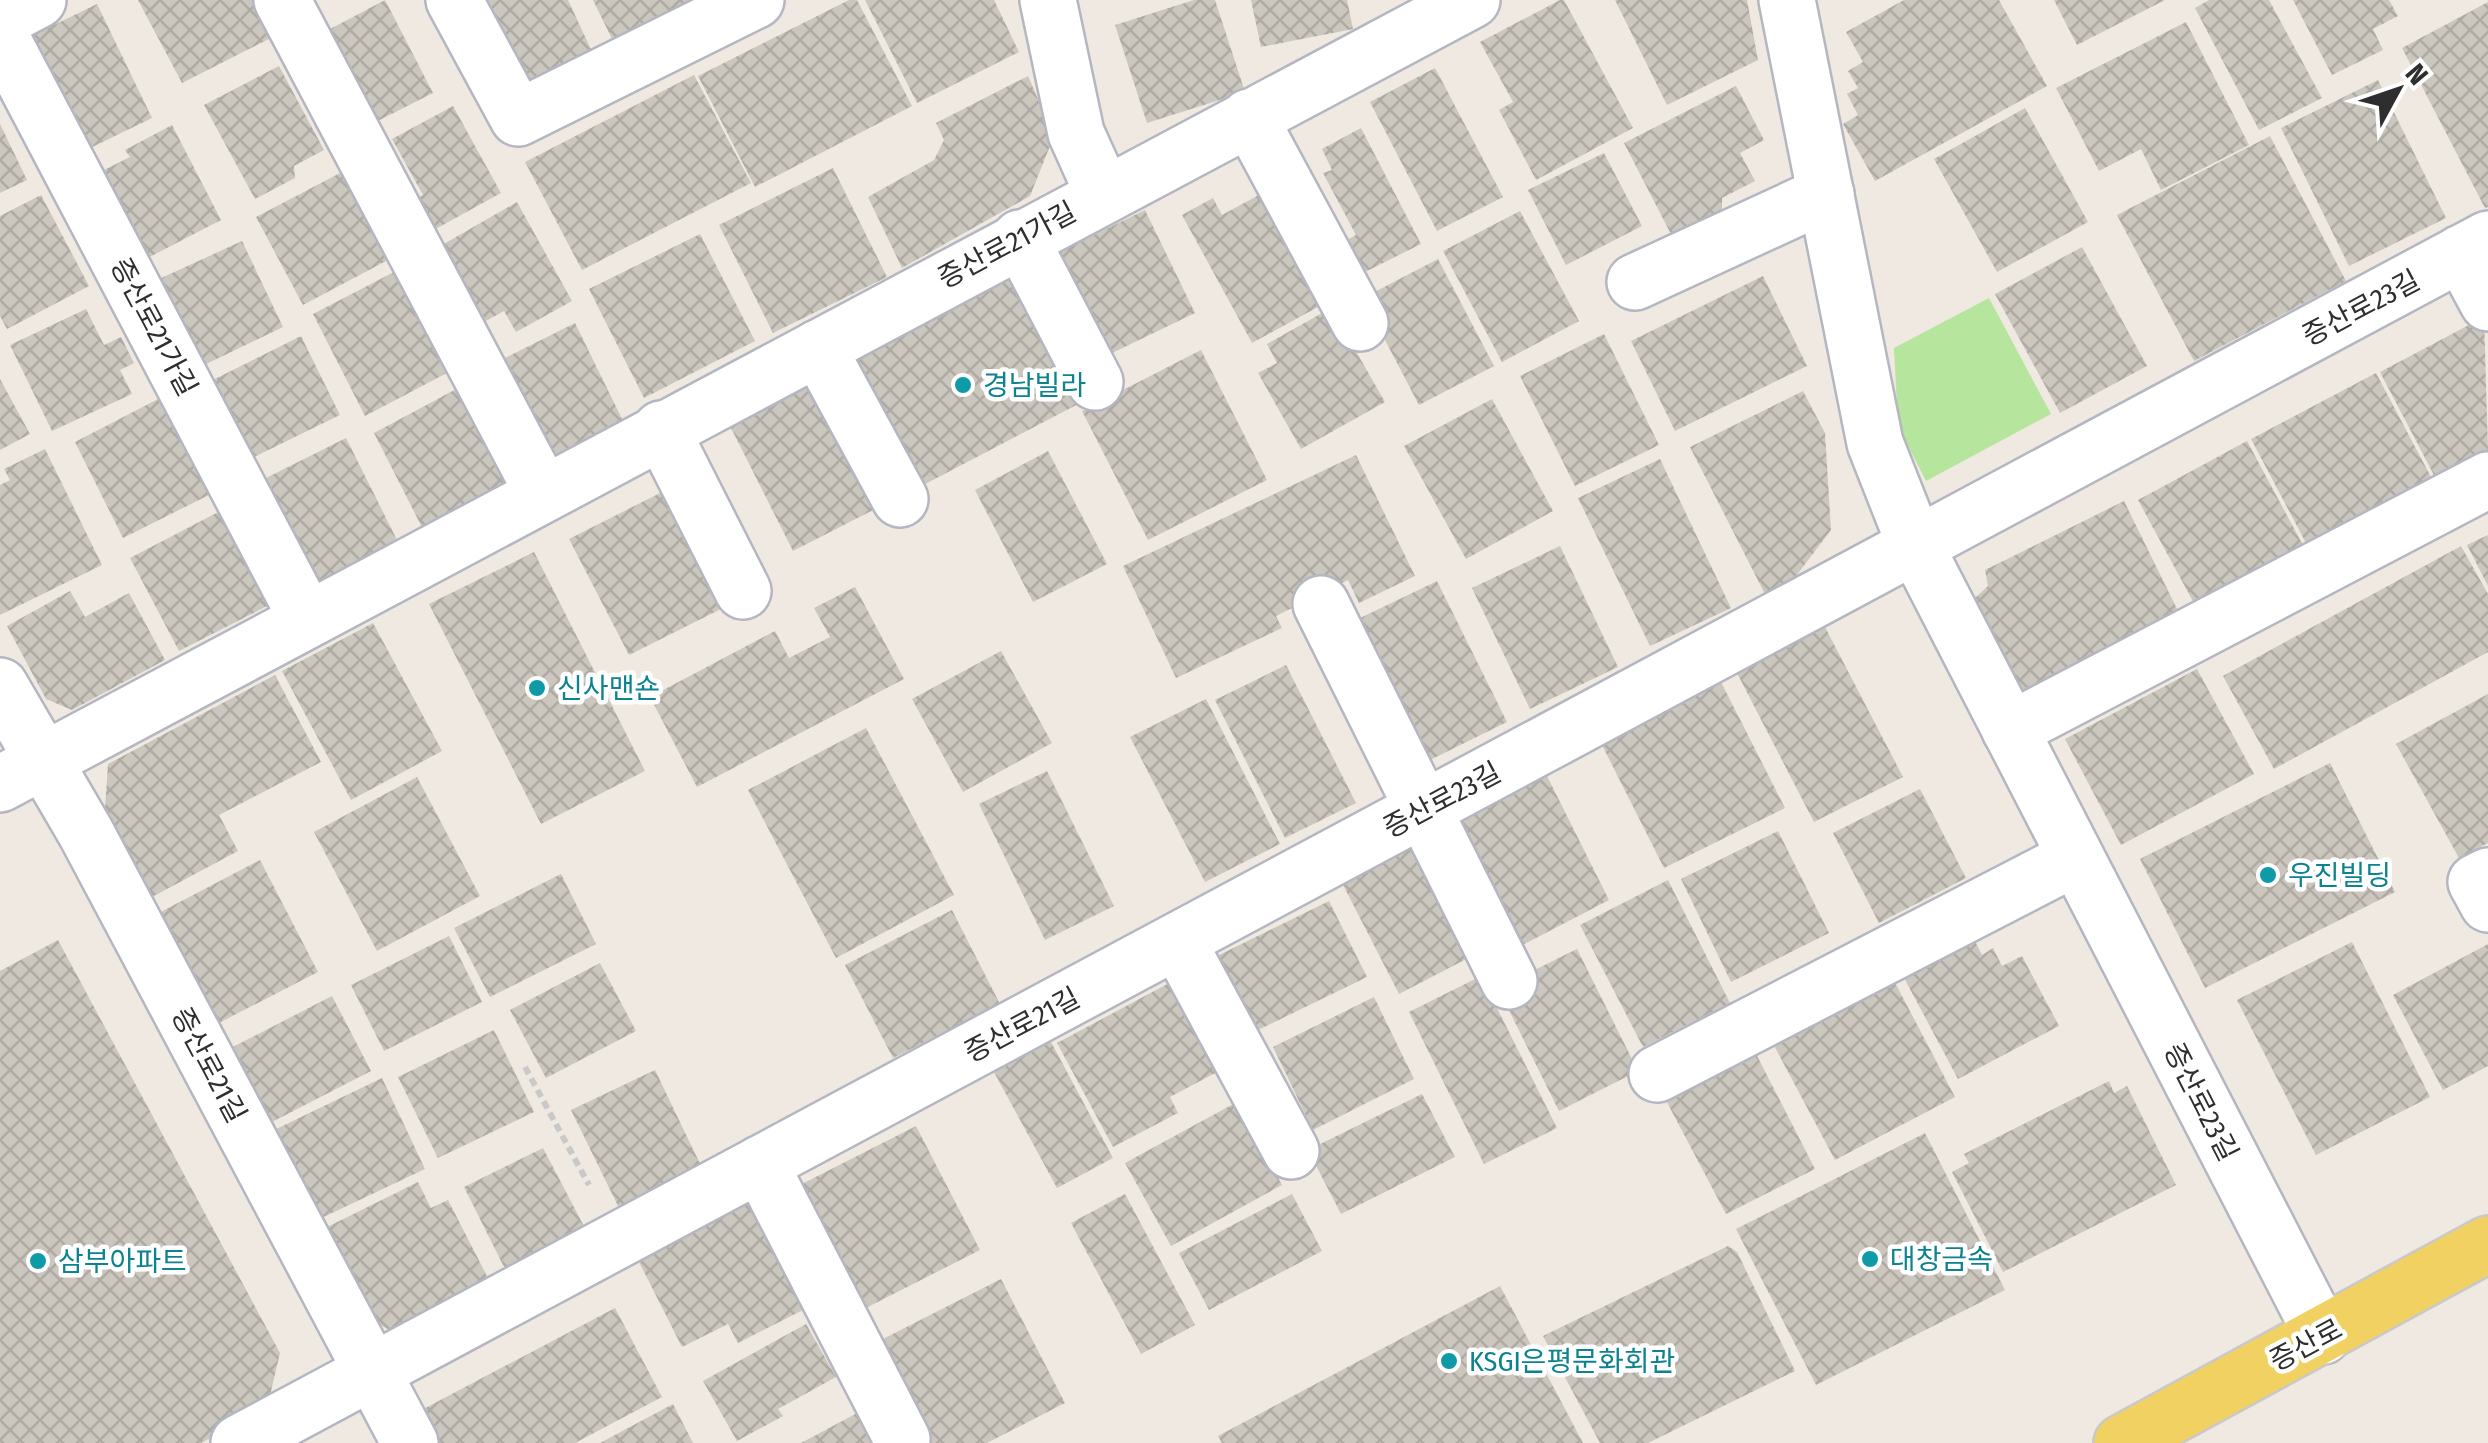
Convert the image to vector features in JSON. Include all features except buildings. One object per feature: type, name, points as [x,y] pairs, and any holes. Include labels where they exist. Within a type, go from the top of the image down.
[{"type":"main road","name":"증산로","points":[[2122,1443],[2488,1244]]},
{"type":"street","points":[[0,20],[38,0]]},
{"type":"street","points":[[282,0],[543,493]]},
{"type":"street","points":[[454,0],[518,118],[756,0]]},
{"type":"street","points":[[1048,0],[1076,133],[1104,193]]},
{"type":"street","name":"증산로21가길","points":[[22,772],[1472,0]]},
{"type":"street","name":"증산로23길","points":[[1787,0],[1875,443],[1916,547],[2323,1336]]},
{"type":"street","name":"증산로21가길","points":[[0,35],[307,620]]},
{"type":"street","points":[[1249,117],[1360,323]]},
{"type":"street","points":[[1636,282],[1826,194]]},
{"type":"street","points":[[1020,238],[1096,382]]},
{"type":"street","points":[[2474,246],[2488,303]]},
{"type":"street","name":"증산로23길","points":[[1178,942],[2474,246]]},
{"type":"street","points":[[818,348],[900,498]]},
{"type":"street","points":[[662,429],[744,591]]},
{"type":"street","points":[[2010,730],[2488,480]]},
{"type":"street","points":[[1322,604],[1509,981]]},
{"type":"street","name":"증산로21길","points":[[0,686],[22,772],[86,832],[410,1443]]},
{"type":"street","points":[[1657,1074],[2075,858]]},
{"type":"street","points":[[2488,876],[2476,882],[2488,904]]},
{"type":"street","points":[[1178,942],[1291,1151]]},
{"type":"street","name":"증산로21길","points":[[239,1443],[1178,942]]},
{"type":"street","points":[[760,1164],[902,1439]]},
{"type":"path","points":[[524,1067],[618,1239]]},
{"type":"green space","points":[[1989,298],[2051,414],[1926,481],[1898,426],[1894,348]]},
{"type":"place","name":"경남빌라","points":[[963,385]]},
{"type":"place","name":"신사맨숀","points":[[537,688]]},
{"type":"place","name":"우진빌딩","points":[[2268,875]]},
{"type":"place","name":"대창금속","points":[[1870,1259]]},
{"type":"place","name":"삼부아파트","points":[[38,1261]]},
{"type":"place","name":"KSGI은평문화회관","points":[[1449,1361]]}]
